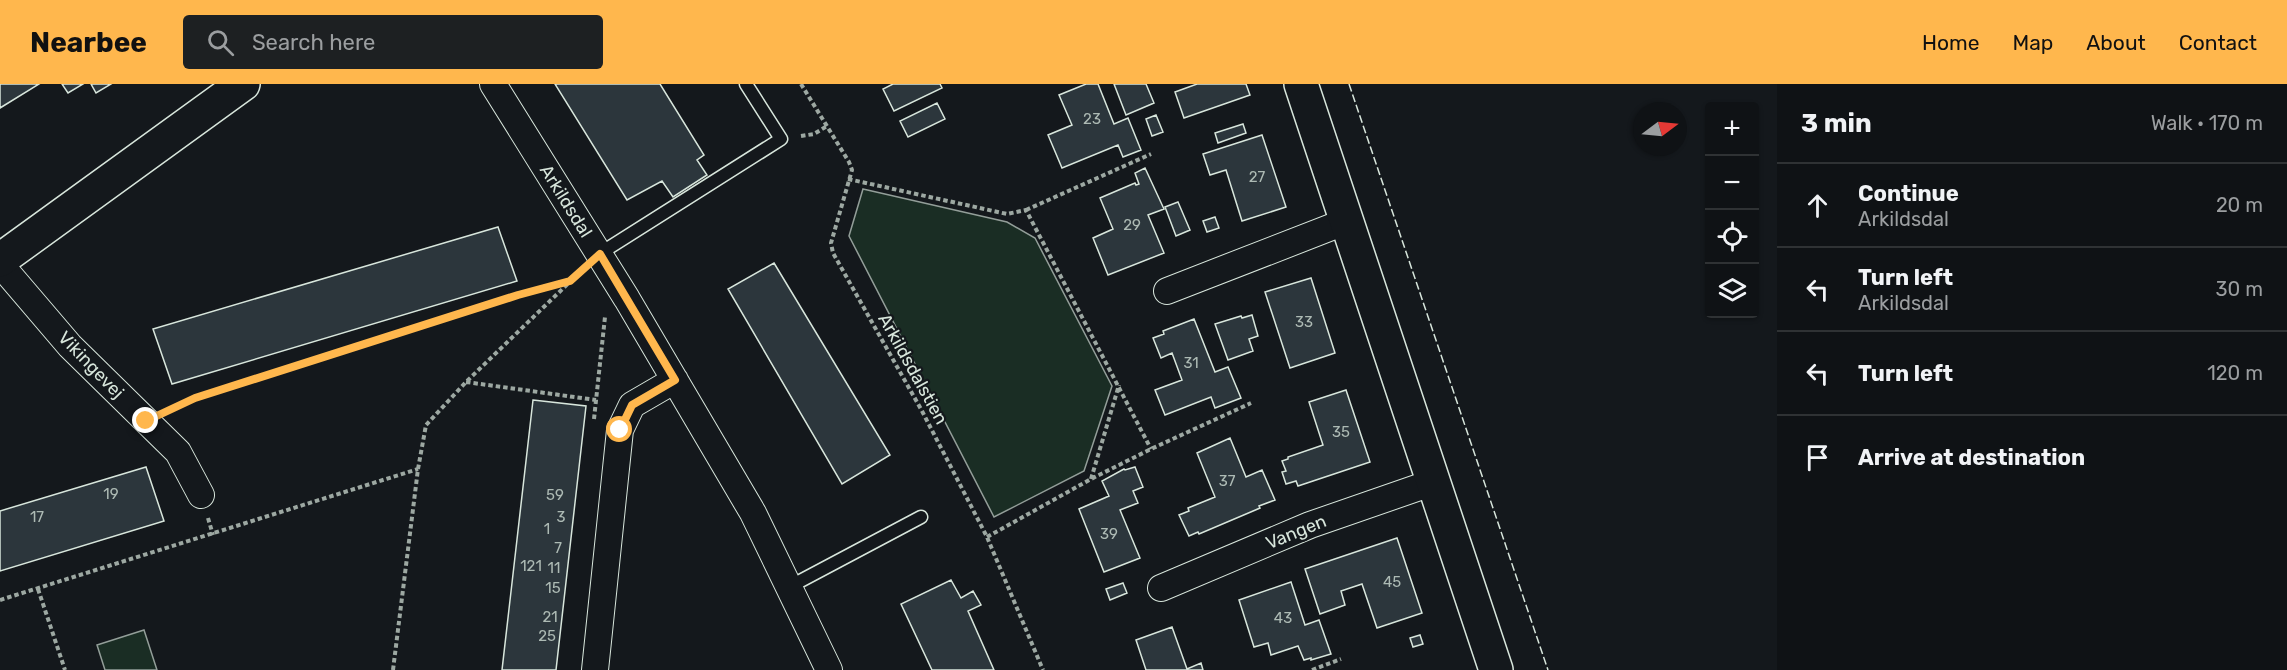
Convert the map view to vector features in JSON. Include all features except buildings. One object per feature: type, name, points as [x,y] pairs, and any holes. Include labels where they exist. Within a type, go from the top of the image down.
[{"type":"street","name":"Vikingevej","points":[[201,495],[178,452],[70,346],[0,262],[243,84]]},
{"type":"street","name":"Arkildsdal","points":[[493,84],[600,254],[753,513],[829,670]]},
{"type":"street","points":[[1301,84],[1496,670]]},
{"type":"street","points":[[1167,291],[1347,220]]},
{"type":"street","points":[[595,670],[620,430],[632,405],[675,380]]},
{"type":"street","name":"Vangen","points":[[1161,588],[1310,525],[1434,482]]},
{"type":"lane","points":[[600,254],[781,139],[747,84]]},
{"type":"lane","points":[[789,587],[921,517]]},
{"type":"path","name":"Arkildsdalstien","points":[[801,84],[852,170],[831,243],[833,253],[922,411],[987,537],[1043,670]]},
{"type":"path","points":[[781,139],[814,134],[827,126]]},
{"type":"path","points":[[848,179],[1007,214],[1026,210],[1151,154]]},
{"type":"path","points":[[1026,210],[1151,448]]},
{"type":"path","points":[[393,670],[418,469],[426,425],[466,382],[600,254]]},
{"type":"path","points":[[146,421],[195,398],[506,298],[570,281]]},
{"type":"path","points":[[466,382],[596,400]]},
{"type":"path","points":[[1091,479],[1119,384]]},
{"type":"path","points":[[987,537],[1151,448],[1251,403]]},
{"type":"path","points":[[0,600],[418,469]]},
{"type":"path","points":[[38,589],[65,670]]},
{"type":"path","points":[[1312,670],[1341,659]]},
{"type":"green space","points":[[863,189],[1007,222],[1035,238],[1112,386],[1084,471],[994,517],[849,236]]},
{"type":"green space","points":[[144,630],[157,670],[105,670],[97,645]]},
{"type":"fence","points":[[1349,84],[1548,670]]},
{"type":"route","points":[[146,421],[195,398],[518,295],[570,281],[600,254],[675,380],[632,405],[620,430]]}]
